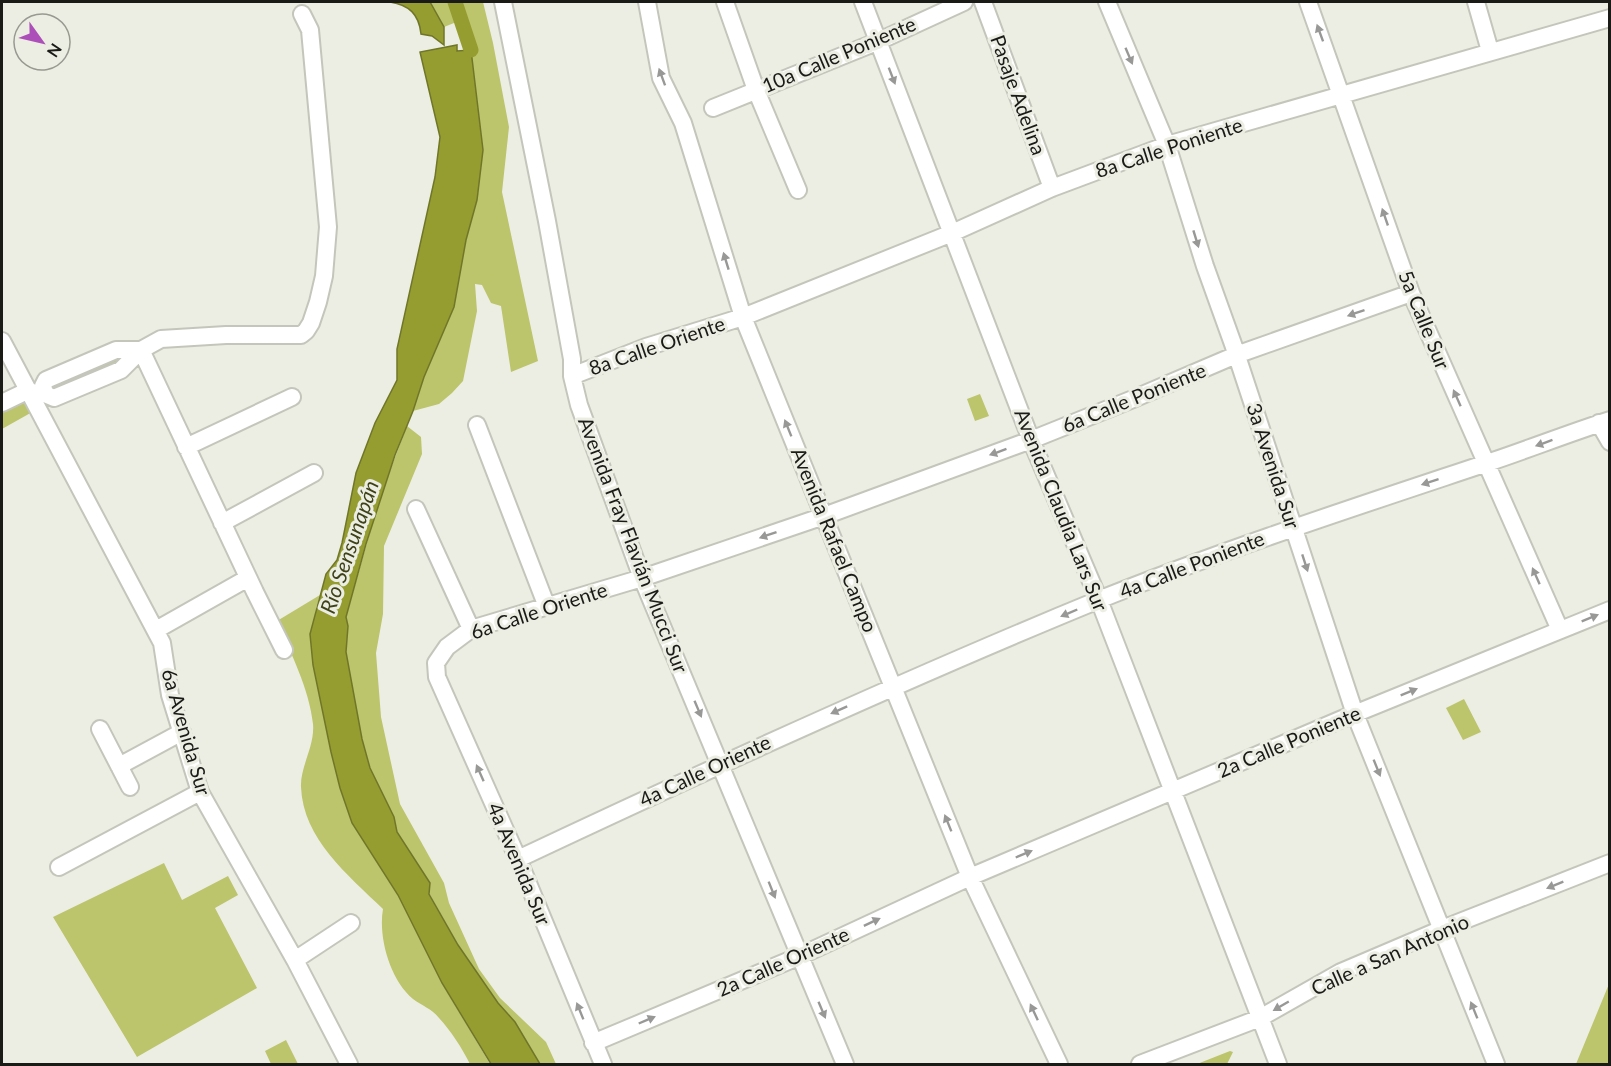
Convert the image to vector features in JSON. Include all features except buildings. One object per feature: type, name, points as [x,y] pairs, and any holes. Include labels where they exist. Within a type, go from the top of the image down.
[{"type":"street","name":"Avenida Fray Flavián Mucci Sur","points":[[503,2],[547,221],[572,359],[572,376],[579,405],[642,578],[845,1065]]},
{"type":"street","name":"Avenida Rafael Campo","points":[[647,2],[661,78],[683,123],[743,317],[970,877],[1059,1065]]},
{"type":"street","points":[[725,2],[756,90],[798,189]]},
{"type":"street","name":"Avenida Claudia Lars Sur","points":[[864,2],[1030,440],[1099,600],[1278,1065]]},
{"type":"street","name":"10a Calle Poniente","points":[[713,108],[879,41],[964,2]]},
{"type":"street","name":"Pasaje Adelina","points":[[983,2],[1052,189]]},
{"type":"street","name":"3a Avenida Sur","points":[[1107,2],[1167,145],[1205,266],[1355,714],[1496,1065]]},
{"type":"street","name":"5a Calle Sur","points":[[1308,2],[1411,293],[1560,630]]},
{"type":"street","points":[[1476,2],[1490,51]]},
{"type":"street","points":[[2,403],[35,392],[54,398],[121,370],[141,350],[161,339],[226,335],[301,335],[306,331],[311,323],[324,276],[328,227],[310,30],[302,14]]},
{"type":"street","name":"8a Calle Poniente","points":[[743,317],[952,233],[1052,189],[1167,145],[1610,18]]},
{"type":"street","name":"6a Calle Poniente","points":[[824,516],[1030,440],[1236,355],[1411,293]]},
{"type":"street","name":"8a Calle Oriente","points":[[572,376],[646,347],[743,317]]},
{"type":"street","name":"6a Avenida Sur","points":[[2,341],[35,392],[162,643],[170,695],[200,792],[295,960],[349,1065]]},
{"type":"street","points":[[141,350],[284,650]]},
{"type":"street","points":[[186,447],[292,397]]},
{"type":"street","points":[[1604,421],[1610,442]]},
{"type":"street","name":"4a Calle Poniente","points":[[893,687],[1099,600],[1294,527],[1486,464],[1604,421]]},
{"type":"street","points":[[477,425],[547,607]]},
{"type":"street","points":[[222,523],[314,473]]},
{"type":"street","points":[[416,509],[471,629]]},
{"type":"street","name":"6a Calle Oriente","points":[[436,663],[447,648],[471,629],[642,578],[824,516]]},
{"type":"street","points":[[156,630],[248,578]]},
{"type":"street","name":"2a Calle Poniente","points":[[970,877],[1355,714],[1610,610]]},
{"type":"street","name":"4a Avenida Sur","points":[[436,663],[437,677],[518,859],[603,1065]]},
{"type":"street","name":"4a Calle Oriente","points":[[518,859],[720,763],[893,687]]},
{"type":"street","points":[[100,729],[130,787]]},
{"type":"street","points":[[119,766],[182,732]]},
{"type":"street","points":[[59,867],[200,792]]},
{"type":"street","name":"Calle a San Antonio","points":[[1140,1065],[1260,1018],[1341,972],[1442,929],[1609,864]]},
{"type":"street","name":"2a Calle Oriente","points":[[593,1043],[800,956],[970,877]]},
{"type":"street","points":[[295,960],[351,923]]},
{"type":"shaded area","points":[[430,2],[452,2],[459,21],[444,27]]},
{"type":"shaded area","points":[[455,2],[483,2],[493,43],[509,127],[502,192],[538,361],[511,372],[501,306],[491,303],[482,285],[475,284],[477,311],[463,381],[439,404],[413,411],[424,377],[454,307],[466,240],[477,200],[483,150],[471,50]]},
{"type":"shaded area","points":[[119,354],[125,360],[59,389],[55,388],[54,384]]},
{"type":"shaded area","points":[[26,393],[34,411],[2,429],[2,405]]},
{"type":"shaded area","points":[[980,394],[989,416],[975,421],[967,399]]},
{"type":"shaded area","points":[[407,426],[421,437],[422,454],[384,546],[383,614],[376,653],[381,717],[400,804],[444,883],[449,903],[479,969],[500,998],[546,1042],[556,1064],[540,1064],[515,1022],[498,1003],[458,945],[429,893],[430,883],[397,832],[394,817],[370,768],[362,739],[346,652],[348,626],[346,617],[380,497]]},
{"type":"shaded area","points":[[320,595],[316,608],[313,665],[340,788],[352,823],[398,895],[442,983],[490,1064],[470,1064],[448,1028],[436,1015],[405,991],[392,970],[384,945],[383,909],[330,855],[310,823],[304,806],[301,779],[313,732],[311,711],[299,671],[277,621]]},
{"type":"shaded area","points":[[1464,699],[1481,732],[1463,740],[1446,708]]},
{"type":"shaded area","points":[[164,863],[182,900],[228,876],[238,895],[215,908],[257,988],[137,1057],[53,917]]},
{"type":"shaded area","points":[[1609,984],[1609,1064],[1576,1064]]},
{"type":"shaded area","points":[[286,1040],[298,1064],[271,1064],[265,1051]]},
{"type":"shaded area","points":[[1230,1051],[1233,1052],[1227,1064],[1197,1064]]},
{"type":"water","points":[[390,2],[430,2],[444,27],[444,45],[432,36],[421,34],[418,21],[408,8]]},
{"type":"water","name":"Río Sensunapán","points":[[457,45],[457,51],[471,50],[483,150],[477,200],[466,240],[454,307],[424,377],[395,455],[366,544],[346,617],[348,626],[346,652],[362,739],[370,768],[394,817],[397,832],[430,883],[429,894],[458,945],[498,1003],[515,1022],[540,1064],[491,1064],[442,983],[398,895],[352,823],[331,752],[313,665],[310,634],[326,574],[337,560],[342,543],[356,473],[375,423],[397,380],[397,349],[435,177],[440,137],[420,52]]},
{"type":"waterway","points":[[455,2],[471,50]]}]
